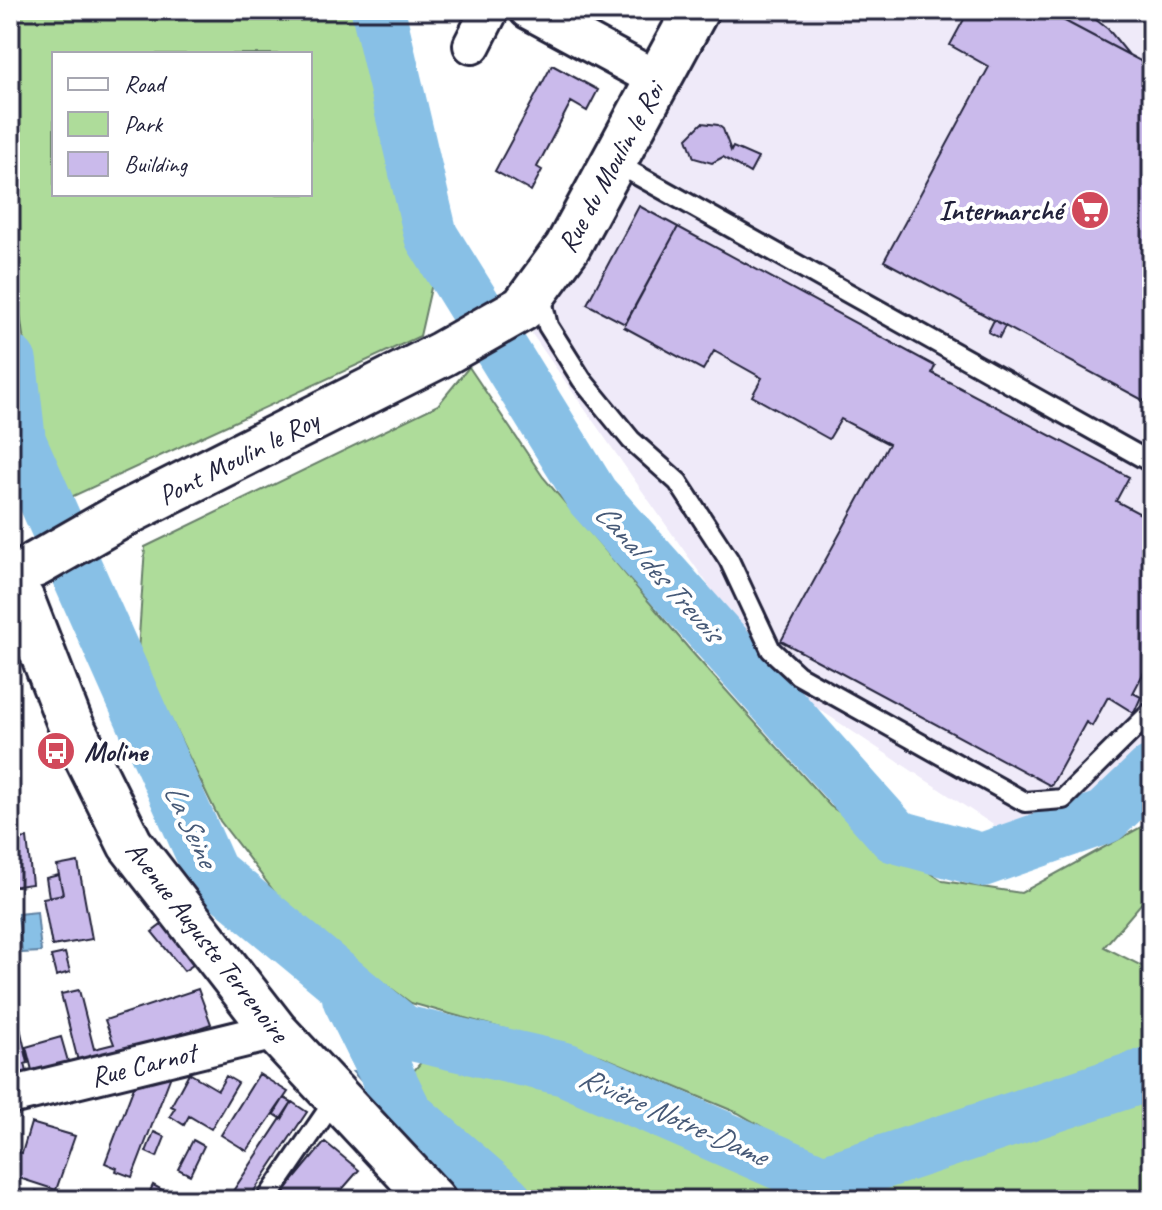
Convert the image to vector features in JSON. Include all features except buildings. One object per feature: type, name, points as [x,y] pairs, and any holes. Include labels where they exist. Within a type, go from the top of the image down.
[{"type":"street","points":[[472,45],[490,10]]},
{"type":"street","points":[[528,10],[658,80]]},
{"type":"street","name":"Rue du Moulin le Roi","points":[[526,302],[614,162],[696,10]]},
{"type":"street","name":"Pont Moulin le Roy","points":[[22,571],[126,513],[442,354],[526,302]]},
{"type":"street","name":"Avenue Auguste Terrenoire","points":[[22,571],[69,721],[130,844],[275,1031],[433,1200]]},
{"type":"street","name":"Rue Carnot","points":[[10,1096],[275,1031]]},
{"type":"lane","points":[[614,162],[1152,463]]},
{"type":"lane","points":[[526,302],[548,326],[582,380],[631,440],[678,482],[729,560],[771,650],[798,675],[1025,802],[1063,799],[1152,711]]},
{"type":"lane","points":[[266,1200],[336,1098]]},
{"type":"shaded area","points":[[700,10],[1152,10],[1152,735],[1108,797],[1010,836],[775,680],[532,334]]},
{"type":"green space","points":[[10,10],[355,10],[389,145],[433,279],[420,336],[69,498],[38,437],[10,247]]},
{"type":"green space","points":[[469,367],[543,477],[690,650],[830,806],[943,881],[1021,893],[1152,821],[1152,891],[1104,947],[1152,971],[1152,1056],[898,1146],[821,1161],[738,1113],[601,1056],[411,1003],[292,915],[220,821],[138,652],[145,547],[438,405]]},
{"type":"green space","points":[[423,1060],[471,1064],[563,1091],[772,1186],[817,1197],[884,1178],[1152,1082],[1152,1200],[526,1200],[413,1091],[411,1074]]},
{"type":"water","points":[[37,912],[41,952],[22,953],[18,914]]},
{"type":"water","points":[[353,1072],[411,1074],[413,1091],[526,1200],[480,1200],[406,1130]]},
{"type":"waterway","name":"Canal des Trevois","points":[[378,10],[431,236],[592,496],[895,836],[982,860],[1105,817],[1152,772]]},
{"type":"waterway","name":"Rivière Notre-Dame","points":[[10,362],[19,441],[211,873],[403,1032],[565,1069],[823,1182],[1152,1073]]},
{"type":"waterway","name":"La Seine","points":[[349,998],[407,1115],[505,1200]]},
{"type":"place","name":"Intermarché","points":[[1090,210]]},
{"type":"place","name":"Moline","points":[[56,751]]}]
